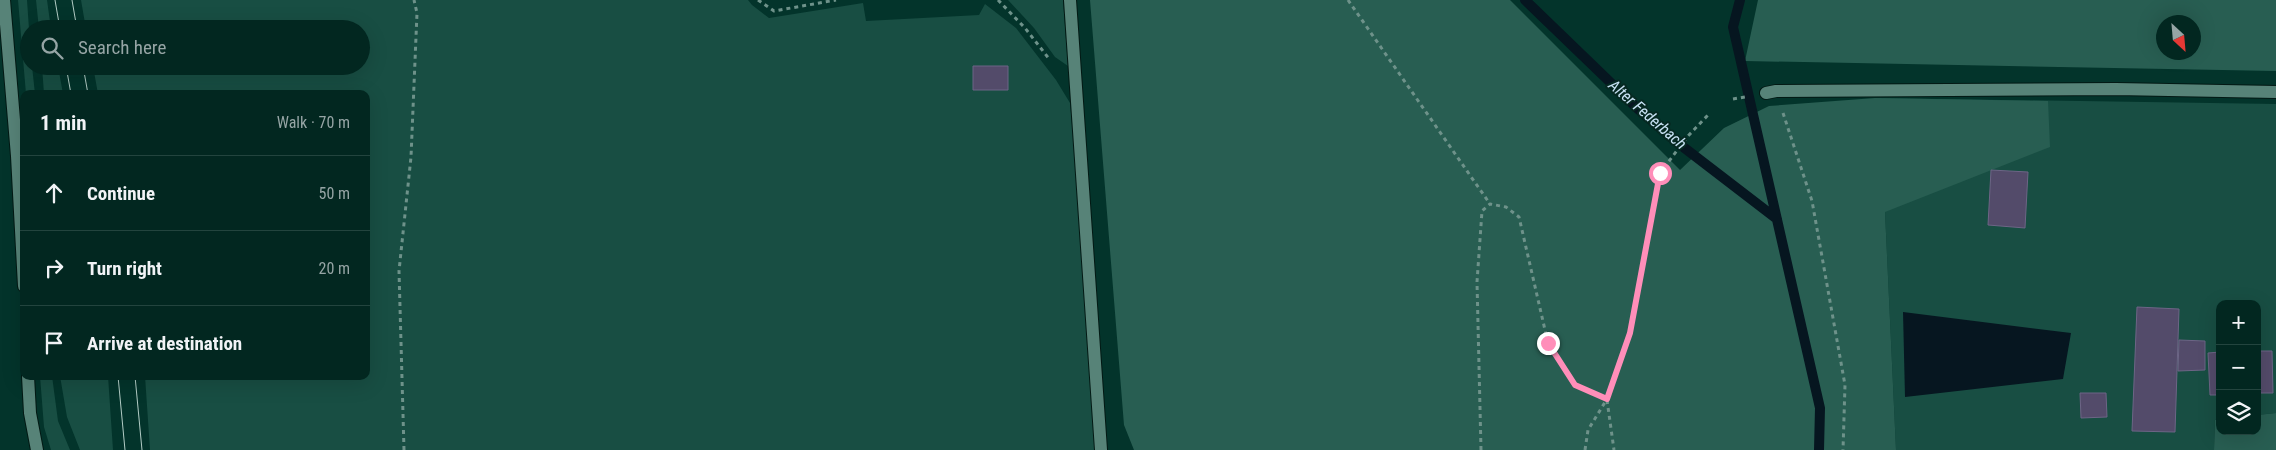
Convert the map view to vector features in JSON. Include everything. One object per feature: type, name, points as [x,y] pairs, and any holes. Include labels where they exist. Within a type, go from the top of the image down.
[{"type":"street","points":[[4,0],[20,212]]},
{"type":"street","points":[[1070,0],[1101,450]]},
{"type":"street","points":[[1771,92],[2116,88],[2276,92]]},
{"type":"street","points":[[28,380],[30,413],[37,450]]},
{"type":"path","points":[[404,450],[399,271],[411,157],[418,13],[414,0]]},
{"type":"path","points":[[758,0],[774,12],[836,0]]},
{"type":"path","points":[[998,0],[1043,50],[1062,78],[1077,80]]},
{"type":"path","points":[[1348,0],[1490,204],[1506,207],[1519,217],[1548,343],[1575,385],[1607,399]]},
{"type":"path","points":[[1771,92],[1812,201],[1845,385],[1843,450]]},
{"type":"path","points":[[1585,450],[1588,430],[1607,399],[1630,333],[1660,173],[1688,136],[1709,114]]},
{"type":"path","points":[[1481,450],[1477,282],[1482,211],[1490,204]]},
{"type":"path","points":[[1607,399],[1614,450]]},
{"type":"green space","points":[[18,0],[27,0],[28,20],[20,20],[20,24]]},
{"type":"green space","points":[[36,0],[47,0],[50,20],[38,20]]},
{"type":"green space","points":[[81,0],[748,0],[769,18],[863,3],[866,21],[979,15],[985,4],[1016,28],[1056,80],[1070,103],[1078,189],[1095,450],[150,450],[145,380],[370,380],[370,90],[97,90],[95,75],[370,75],[370,20],[84,20]]},
{"type":"green space","points":[[1008,0],[1063,0],[1068,66],[1055,57],[1034,28]]},
{"type":"green space","points":[[1090,0],[1510,0],[1680,170],[1724,128],[1769,106],[1875,98],[2048,101],[2050,147],[1885,212],[1896,450],[1134,450],[1124,425]]},
{"type":"green space","points":[[1758,0],[2276,0],[2276,71],[1745,61]]},
{"type":"green space","points":[[24,75],[33,75],[35,90],[26,90]]},
{"type":"green space","points":[[43,75],[60,75],[62,90],[44,90]]},
{"type":"green space","points":[[1875,98],[2276,104],[2276,413],[2261,415],[2261,300],[2216,300],[2216,420],[2214,450],[1896,450],[1885,212]]},
{"type":"green space","points":[[40,380],[53,380],[58,421],[70,450],[51,450],[44,427]]},
{"type":"green space","points":[[61,380],[108,380],[113,450],[80,450],[67,417]]},
{"type":"green space","points":[[2276,413],[2276,450],[2214,450],[2215,420],[2216,435],[2261,435],[2261,415]]},
{"type":"water","points":[[1903,312],[2071,333],[2063,379],[1905,397]]},
{"type":"building","points":[[973,66],[1008,66],[1008,90],[973,90]]},
{"type":"building","points":[[1991,170],[2028,172],[2025,228],[1988,225]]},
{"type":"building","points":[[2137,307],[2179,309],[2175,432],[2132,431]]},
{"type":"building","points":[[2179,340],[2205,341],[2205,370],[2178,371]]},
{"type":"building","points":[[2261,351],[2272,351],[2273,393],[2261,393]]},
{"type":"building","points":[[2216,352],[2216,395],[2210,395],[2208,353]]},
{"type":"building","points":[[2080,393],[2106,393],[2107,417],[2081,418]]},
{"type":"waterway","name":"Alter Federbach","points":[[1525,0],[1638,109],[1678,143],[1777,219]]},
{"type":"waterway","name":"Alter Federbach","points":[[1740,0],[1733,27],[1820,408],[1819,450]]},
{"type":"tram line","points":[[55,0],[58,20]]},
{"type":"tram line","points":[[72,0],[75,20]]},
{"type":"tram line","points":[[68,75],[70,90]]},
{"type":"tram line","points":[[85,75],[87,90]]},
{"type":"tram line","points":[[118,380],[125,450]]},
{"type":"tram line","points":[[135,380],[142,450]]},
{"type":"route","points":[[1548,343],[1575,385],[1607,399],[1630,333],[1660,173]]}]
